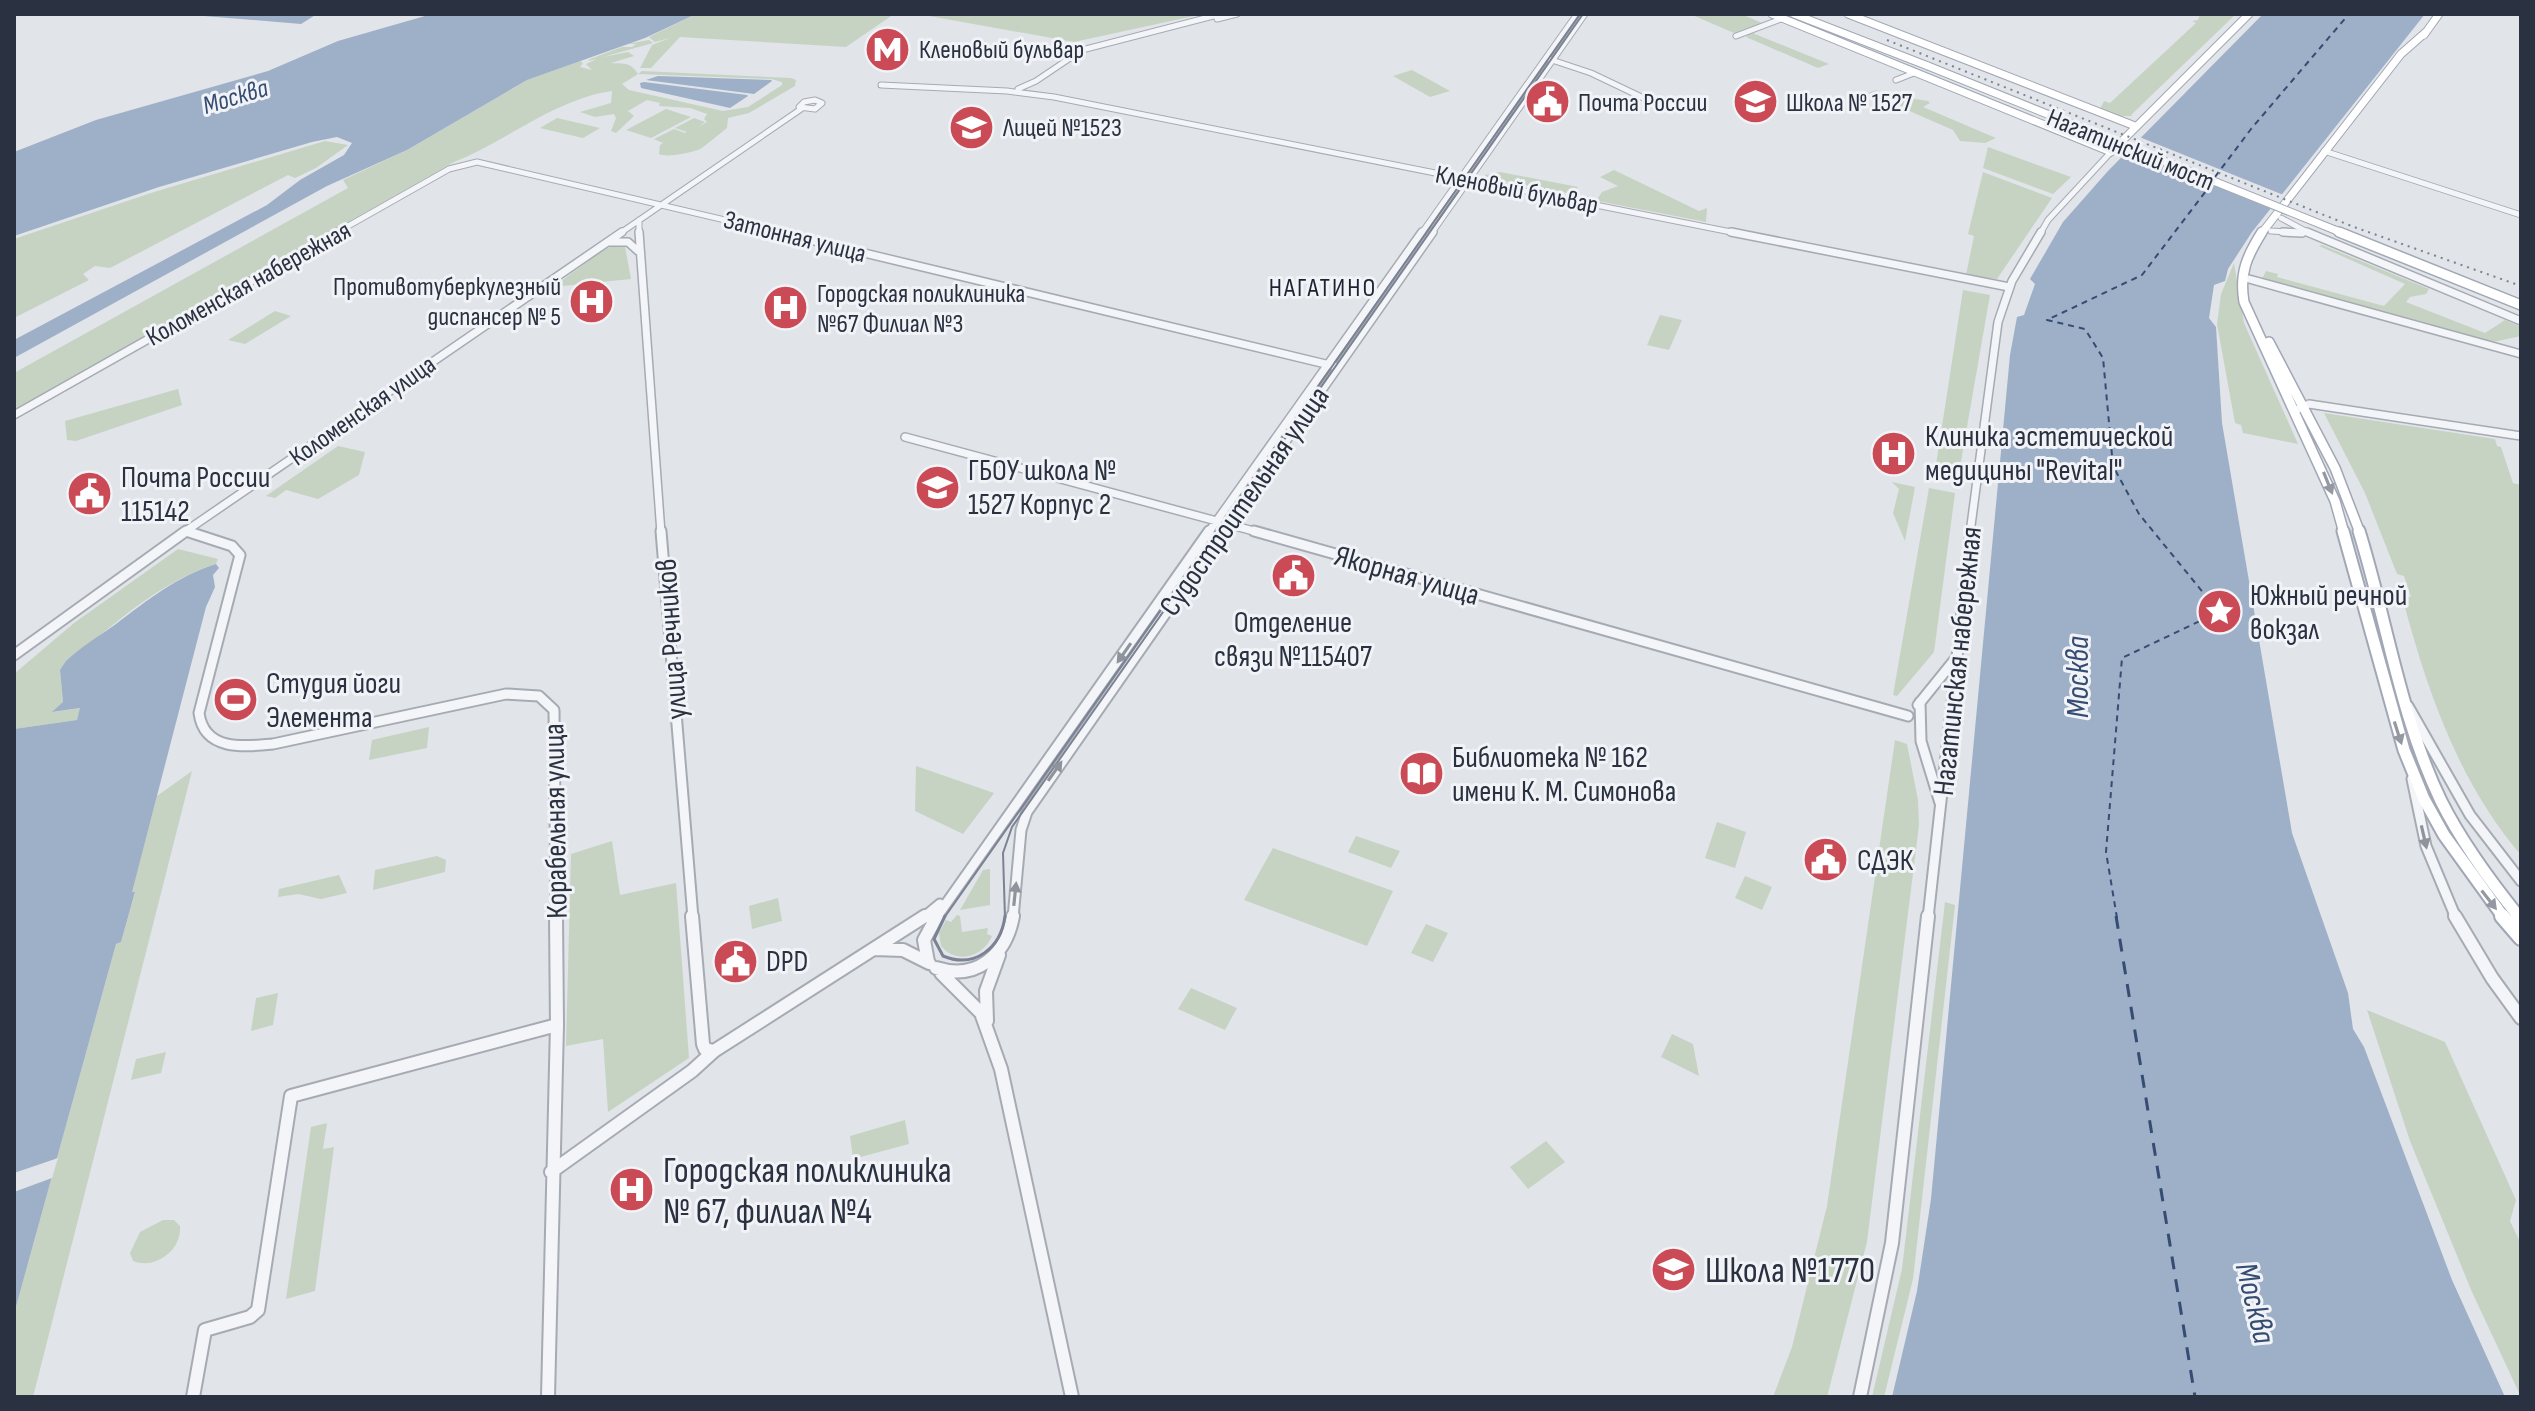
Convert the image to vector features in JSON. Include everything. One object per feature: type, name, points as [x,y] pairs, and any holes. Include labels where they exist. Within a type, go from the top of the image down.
[{"type":"main road","points":[[1772,14],[2111,152]]},
{"type":"main road","points":[[1794,14],[1832,23]]},
{"type":"main road","points":[[1814,14],[1832,23]]},
{"type":"main road","name":"Нагатинская набережная","points":[[2111,152],[2249,14]]},
{"type":"main road","points":[[2439,14],[2426,32],[2401,54],[2328,151],[2271,231],[2251,266],[2249,279],[2255,312],[2294,389],[2344,526],[2391,710],[2424,799],[2482,891],[2521,938]]},
{"type":"main road","points":[[1848,15],[2135,126]]},
{"type":"main road","points":[[1823,36],[1816,29],[1832,23]]},
{"type":"main road","name":"Нагатинский мост","points":[[1832,23],[2521,302]]},
{"type":"main road","points":[[2088,144],[2118,145]]},
{"type":"main road","points":[[2328,151],[2256,239],[2243,264],[2241,278],[2251,321],[2299,409],[2310,418],[2354,514],[2426,768],[2471,853],[2521,919]]},
{"type":"street","points":[[1007,91],[1037,83],[1064,61],[1086,51],[1221,14]]},
{"type":"street","points":[[1126,39],[1237,14]]},
{"type":"street","name":"Судостроительная улица","points":[[1550,59],[1577,14]]},
{"type":"street","name":"Судостроительная улица","points":[[988,1027],[986,991],[1016,896],[1018,838],[1027,812],[1329,365],[1585,14]]},
{"type":"street","points":[[1871,23],[1875,21],[1875,14]]},
{"type":"street","points":[[1736,36],[1781,19]]},
{"type":"street","points":[[1550,59],[1654,103]]},
{"type":"street","points":[[1896,80],[1914,73]]},
{"type":"street","points":[[1037,83],[1039,90],[1054,97]]},
{"type":"street","name":"Кленовый бульвар","points":[[881,85],[1007,91],[1054,97],[2009,287]]},
{"type":"street","name":"Коломенская улица","points":[[14,655],[186,531],[805,109]]},
{"type":"street","points":[[2328,151],[2521,213]]},
{"type":"street","name":"Нагатинская набережная","points":[[1860,1397],[1892,1243],[1956,658],[1997,329],[2009,287],[2048,220],[2111,152]]},
{"type":"street","name":"Коломенская набережная","points":[[14,415],[449,169],[471,162],[485,163]]},
{"type":"street","name":"Затонная улица","points":[[485,163],[1338,367]]},
{"type":"street","name":"Судостроительная улица","points":[[955,889],[1338,367],[1465,179]]},
{"type":"street","points":[[2281,218],[2313,235],[2521,321]]},
{"type":"street","name":"улица Речников","points":[[639,220],[638,251],[703,1044],[705,1049],[714,1051]]},
{"type":"street","points":[[2271,231],[2313,235]]},
{"type":"street","points":[[603,244],[625,241],[638,251]]},
{"type":"street","points":[[2249,279],[2521,354]]},
{"type":"street","points":[[2294,389],[2329,407]]},
{"type":"street","points":[[2310,418],[2314,410],[2329,407]]},
{"type":"street","points":[[2299,409],[2329,407],[2521,436]]},
{"type":"street","name":"Якорная улица","points":[[905,437],[1223,522],[1908,716]]},
{"type":"street","name":"Корабельная улица","points":[[186,531],[232,546],[240,555],[199,713],[203,731],[219,743],[244,747],[273,744],[506,694],[526,693],[548,701],[554,710],[557,1025],[551,1172],[548,1397]]},
{"type":"street","points":[[1917,728],[1908,716],[1956,658]]},
{"type":"street","points":[[1940,676],[1951,677],[1954,683]]},
{"type":"street","points":[[2404,699],[2470,815],[2521,881]]},
{"type":"street","points":[[1920,702],[1917,728],[1927,770],[1942,807]]},
{"type":"street","points":[[2408,760],[2425,843],[2453,914],[2501,993],[2521,1018]]},
{"type":"street","points":[[1927,770],[1936,774],[1945,771]]},
{"type":"street","points":[[995,836],[1008,833],[1018,838]]},
{"type":"street","points":[[551,1172],[692,1071],[714,1051],[917,922],[955,889]]},
{"type":"street","points":[[955,889],[926,931],[924,952],[932,965],[973,1003],[988,1027],[1004,1078],[1072,1397]]},
{"type":"street","points":[[874,949],[901,947],[948,973],[974,970],[985,965],[1002,948]]},
{"type":"street","points":[[193,1397],[205,1330],[250,1317],[258,1310],[291,1096],[557,1025]]},
{"type":"green space","points":[[696,14],[894,14],[846,47],[680,37],[651,68],[640,68],[652,45],[670,38],[655,42],[649,37]]},
{"type":"green space","points":[[898,14],[1203,14],[1074,42],[929,16]]},
{"type":"green space","points":[[1690,14],[1741,14],[1762,23],[1734,33]]},
{"type":"green space","points":[[2200,14],[2236,14],[2133,116],[2121,116],[2100,109],[2104,101],[2110,103],[2196,23],[2192,21],[2198,20]]},
{"type":"green space","points":[[1750,32],[1829,64],[1818,68],[1746,37]]},
{"type":"green space","points":[[649,40],[653,43],[603,57],[628,52],[634,56],[611,63],[629,65],[638,74],[642,71],[796,80],[795,86],[749,113],[728,118],[727,128],[702,148],[673,155],[659,154],[663,143],[654,139],[674,129],[687,132],[675,128],[694,118],[705,122],[698,127],[707,122],[704,119],[707,114],[690,108],[659,106],[660,103],[647,100],[628,111],[634,116],[616,133],[611,131],[616,118],[614,114],[595,117],[580,112],[611,103],[612,91],[591,95],[551,111],[454,162],[14,412],[14,373],[348,188],[343,180],[407,150],[527,80],[580,61],[583,63],[580,67],[592,70],[586,64],[597,59],[588,61],[590,59],[636,44],[627,44]],"holes":[[[638,74],[771,79],[782,82],[782,85],[748,107],[723,111],[629,90],[622,84]]]},
{"type":"green space","points":[[1412,70],[1450,91],[1430,97],[1393,76]]},
{"type":"green space","points":[[1876,90],[1900,101],[1909,98],[1928,101],[1930,103],[1923,107],[1996,138],[1985,143],[1960,141],[1953,130],[1868,93]]},
{"type":"green space","points":[[666,109],[691,117],[651,138],[626,130]]},
{"type":"green space","points":[[557,118],[600,128],[583,138],[540,128]]},
{"type":"green space","points":[[325,141],[348,145],[316,168],[295,178],[288,175],[110,268],[95,266],[83,274],[89,280],[14,318],[14,239],[154,192]]},
{"type":"green space","points":[[1988,147],[2071,177],[2053,194],[1983,168]]},
{"type":"green space","points":[[1614,170],[1699,211],[1707,208],[1706,222],[1587,199],[1587,196],[1598,198],[1602,192],[1618,186],[1600,177]]},
{"type":"green space","points":[[1500,172],[1578,187],[1573,194],[1486,178],[1485,175]]},
{"type":"green space","points":[[1983,172],[2052,198],[1997,279],[1966,275],[1974,236],[1968,234]]},
{"type":"green space","points":[[2319,246],[2429,289],[2426,294],[2410,297],[2406,302],[2485,333],[2505,320],[2521,327],[2521,336],[2493,342],[2478,339],[2262,279],[2266,271],[2278,274],[2277,277],[2384,306],[2405,284]]},
{"type":"green space","points":[[625,247],[631,279],[553,287],[606,248]]},
{"type":"green space","points":[[2234,263],[2244,323],[2298,444],[2243,433],[2241,425],[2235,423],[2217,324],[2221,294]]},
{"type":"green space","points":[[1963,290],[1990,295],[1957,484],[1934,478]]},
{"type":"green space","points":[[275,311],[291,316],[245,344],[228,340]]},
{"type":"green space","points":[[1660,315],[1682,320],[1669,350],[1647,345]]},
{"type":"green space","points":[[178,389],[182,405],[76,441],[67,440],[65,421]]},
{"type":"green space","points":[[2324,413],[2495,439],[2497,446],[2501,447],[2513,483],[2521,485],[2521,855],[2479,797],[2447,733],[2411,631],[2402,596],[2411,597],[2404,576],[2397,574],[2365,493]]},
{"type":"green space","points":[[338,446],[365,452],[359,475],[318,499],[286,490],[275,498],[266,496]]},
{"type":"green space","points":[[1892,482],[1915,487],[1905,541],[1893,513],[1899,489]]},
{"type":"green space","points":[[1929,488],[1955,493],[1934,652],[1897,696],[1893,695]]},
{"type":"green space","points":[[178,549],[218,559],[216,564],[194,572],[153,595],[60,670],[63,702],[54,712],[81,708],[77,720],[14,729],[14,674],[74,623]]},
{"type":"green space","points":[[429,727],[427,748],[369,760],[372,740]]},
{"type":"green space","points":[[1895,740],[1907,744],[1918,800],[1919,825],[1867,1242],[1827,1397],[1773,1397],[1792,1347],[1827,1206]]},
{"type":"green space","points":[[916,766],[994,793],[963,834],[915,811]]},
{"type":"green space","points":[[192,771],[33,1397],[14,1397],[14,1314],[116,944],[121,942],[135,893],[131,893],[157,796]]},
{"type":"green space","points":[[1717,822],[1746,832],[1735,868],[1705,858]]},
{"type":"green space","points":[[1356,836],[1400,851],[1391,868],[1348,852]]},
{"type":"green space","points":[[612,841],[620,895],[676,883],[689,1058],[608,1112],[603,1039],[566,1046],[571,854]]},
{"type":"green space","points":[[1273,848],[1393,891],[1367,946],[1244,900]]},
{"type":"green space","points":[[437,856],[446,860],[445,872],[373,890],[375,870]]},
{"type":"green space","points":[[990,869],[990,905],[960,910],[983,870]]},
{"type":"green space","points":[[339,875],[347,893],[321,899],[298,894],[278,897],[279,889]]},
{"type":"green space","points":[[1745,876],[1772,887],[1762,910],[1735,898]]},
{"type":"green space","points":[[778,898],[782,921],[752,929],[749,906]]},
{"type":"green space","points":[[1945,902],[1955,905],[1913,1279],[1884,1397],[1872,1397],[1902,1269]]},
{"type":"green space","points":[[957,915],[960,916],[962,932],[988,928],[987,934],[992,936],[982,949],[969,956],[954,955],[941,946],[939,933],[946,920],[951,922]]},
{"type":"green space","points":[[1426,924],[1448,933],[1433,962],[1411,953]]},
{"type":"green space","points":[[1191,988],[1237,1008],[1225,1030],[1178,1009]]},
{"type":"green space","points":[[278,993],[273,1025],[251,1031],[256,998]]},
{"type":"green space","points":[[2367,1010],[2445,1042],[2516,1200],[2510,1221],[2521,1244],[2521,1397],[2472,1292],[2410,1141]]},
{"type":"green space","points":[[1672,1034],[1693,1044],[1699,1076],[1661,1057]]},
{"type":"green space","points":[[166,1052],[161,1073],[131,1080],[136,1059]]},
{"type":"green space","points":[[905,1120],[909,1144],[853,1159],[850,1136]]},
{"type":"green space","points":[[327,1123],[323,1149],[334,1147],[315,1291],[286,1299],[311,1127]]},
{"type":"green space","points":[[1546,1141],[1565,1162],[1528,1189],[1510,1167]]},
{"type":"green space","points":[[163,1220],[174,1220],[180,1226],[177,1243],[172,1250],[150,1263],[133,1261],[130,1253],[140,1232]]},
{"type":"water","points":[[317,14],[301,24],[204,16]]},
{"type":"water","name":"Москва","points":[[432,14],[696,14],[645,38],[527,80],[407,150],[327,186],[14,358],[14,340],[267,205],[300,180],[344,155],[352,143],[337,137],[312,142],[159,187],[14,236],[14,152],[96,120],[268,71],[338,41]]},
{"type":"water","name":"Москва","points":[[2263,14],[2425,14],[2252,232],[2228,269],[2225,281],[2214,285],[2209,318],[2216,327],[2222,423],[2292,833],[2348,993],[2353,1029],[2364,1047],[2452,1280],[2505,1397],[1892,1397],[1917,1291],[1931,1199],[2010,355],[2017,317],[2024,315],[2035,284],[2030,279],[2063,222],[2108,171]]},
{"type":"water","points":[[658,76],[772,81],[754,94],[646,80]]},
{"type":"water","points":[[640,83],[748,96],[730,108],[641,88]]},
{"type":"water","points":[[216,564],[219,568],[213,575],[215,587],[206,607],[132,892],[135,892],[121,942],[116,944],[14,1314],[14,729],[77,720],[80,708],[52,712],[63,702],[60,670],[66,661],[163,590],[188,575]]},
{"type":"pier","points":[[2137,136],[2286,196],[2274,210],[2124,149]]},
{"type":"pier","points":[[58,1158],[52,1178],[14,1192],[14,1173]]},
{"type":"ferry route","points":[[2215,177],[2251,129],[2349,14]]},
{"type":"ferry route","points":[[2117,918],[2106,852],[2122,658],[2219,612],[2139,514],[2113,466],[2103,358],[2085,329],[2047,320],[2142,275],[2212,183]]},
{"type":"ferry route","points":[[2116,916],[2195,1397]]},
{"type":"tram line","points":[[944,918],[1580,14]]},
{"type":"tram line","points":[[1005,916],[1003,853],[1012,827],[1583,14]]},
{"type":"tram line","points":[[944,918],[934,939],[943,956],[966,960],[992,946],[1005,916]]},
{"type":"railway","points":[[1887,40],[2354,227],[2521,286]]},
{"type":"place","name":"Кленовый бульвар","points":[[888,49]]},
{"type":"place","name":"Почта России","points":[[1547,102]]},
{"type":"place","name":"Школа № 1527","points":[[1755,102]]},
{"type":"place","name":"Лицей №1523","points":[[972,127]]},
{"type":"place","name":"Противотуберкулезный диспансер № 5","points":[[592,301]]},
{"type":"place","name":"Городская поликлиника №67 Филиал №3","points":[[786,308]]},
{"type":"place","name":"Клиника эстетической медицины \"Revital\"","points":[[1894,453]]},
{"type":"place","name":"ГБОУ школа № 1527 Корпус 2","points":[[937,487]]},
{"type":"place","name":"Почта России 115142","points":[[90,494]]},
{"type":"place","name":"Отделение связи №115407","points":[[1293,576]]},
{"type":"place","name":"Южный речной вокзал","points":[[2219,612]]},
{"type":"place","name":"Студия йоги Элемента","points":[[235,700]]},
{"type":"place","name":"Библиотека № 162 имени К. М. Симонова","points":[[1421,774]]},
{"type":"place","name":"СДЭК","points":[[1826,860]]},
{"type":"place","name":"DPD","points":[[735,961]]},
{"type":"place","name":"Городская поликлиника № 67, филиал №4","points":[[632,1190]]},
{"type":"place","name":"Школа №1770","points":[[1674,1269]]},
{"type":"district","name":"НАГАТИНО","points":[[1323,287]]}]
